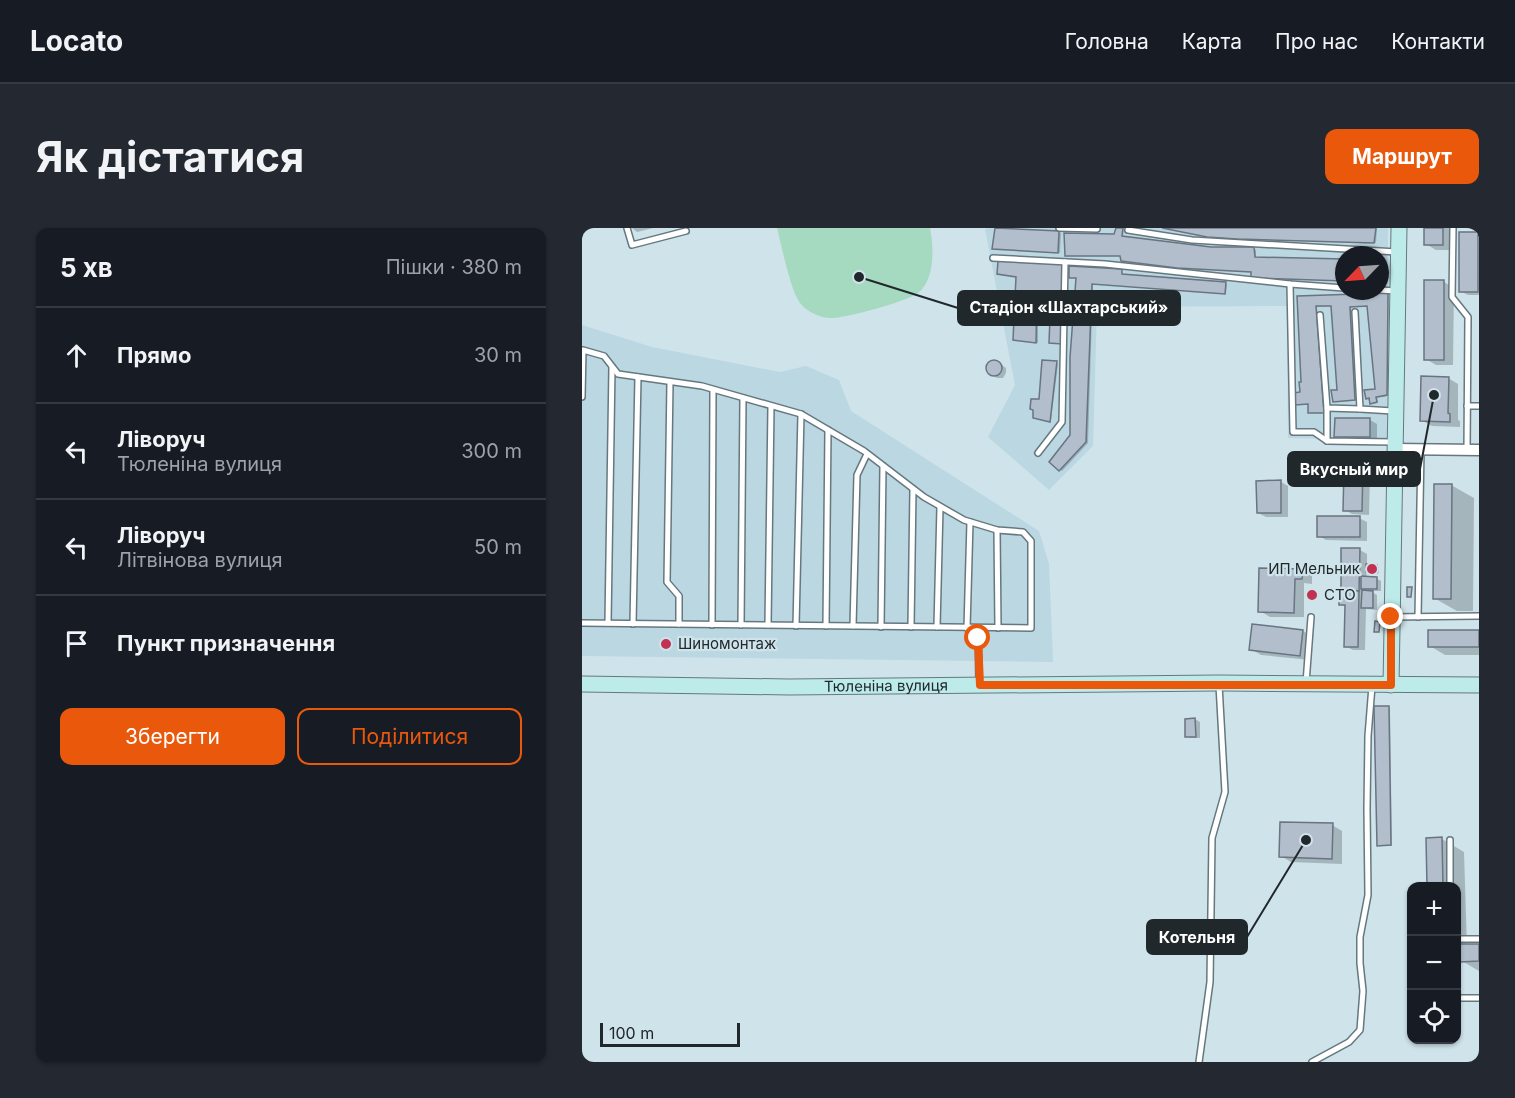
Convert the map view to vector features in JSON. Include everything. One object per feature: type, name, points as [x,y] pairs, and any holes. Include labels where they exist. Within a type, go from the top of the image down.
[{"type":"street","points":[[1391,685],[1399,228]]},
{"type":"street","points":[[1394,445],[1420,449],[1479,450]]},
{"type":"street","name":"Тюленіна вулиця","points":[[582,684],[789,687],[1219,683],[1479,685]]},
{"type":"lane","points":[[627,228],[632,245],[686,231]]},
{"type":"lane","points":[[1059,228],[1097,229]]},
{"type":"lane","points":[[1452,228],[1452,297],[1468,317],[1467,450]]},
{"type":"lane","points":[[1128,230],[1192,240],[1398,252]]},
{"type":"lane","points":[[993,258],[1105,264],[1335,287]]},
{"type":"lane","points":[[1038,453],[1062,422],[1065,262]]},
{"type":"lane","points":[[1290,284],[1293,432],[1314,432],[1327,441],[1394,445]]},
{"type":"lane","points":[[1389,290],[1398,291]]},
{"type":"lane","points":[[1355,312],[1360,409]]},
{"type":"lane","points":[[1320,315],[1327,408],[1327,441]]},
{"type":"lane","points":[[582,397],[583,350],[604,356],[618,374],[713,390],[801,414],[867,454],[940,507],[970,522],[997,530],[1023,532],[1031,541],[1031,628],[582,623]]},
{"type":"lane","points":[[608,623],[612,366]]},
{"type":"lane","points":[[633,624],[638,377]]},
{"type":"lane","points":[[670,382],[667,582],[679,596],[679,624]]},
{"type":"lane","points":[[712,624],[713,390]]},
{"type":"lane","points":[[741,625],[743,398]]},
{"type":"lane","points":[[768,625],[771,406]]},
{"type":"lane","points":[[1467,406],[1479,406]]},
{"type":"lane","points":[[1327,408],[1395,411]]},
{"type":"lane","points":[[796,626],[801,414]]},
{"type":"lane","points":[[826,626],[828,430]]},
{"type":"lane","points":[[1418,617],[1420,449]]},
{"type":"lane","points":[[853,626],[857,474],[867,454]]},
{"type":"lane","points":[[881,627],[883,466]]},
{"type":"lane","points":[[911,627],[913,489]]},
{"type":"lane","points":[[936,627],[940,507]]},
{"type":"lane","points":[[968,628],[970,522]]},
{"type":"lane","points":[[997,530],[998,628]]},
{"type":"lane","points":[[1391,617],[1479,616]]},
{"type":"lane","points":[[1306,685],[1311,617]]},
{"type":"lane","points":[[978,628],[980,685]]},
{"type":"lane","points":[[1199,1062],[1210,982],[1212,838],[1225,792],[1219,683]]},
{"type":"lane","points":[[1312,1062],[1349,1042],[1360,1029],[1363,991],[1360,937],[1368,895],[1367,799],[1372,685]]},
{"type":"lane","points":[[1450,840],[1450,882]]},
{"type":"lane","points":[[1461,939],[1479,939]]},
{"type":"lane","points":[[1461,998],[1479,998]]},
{"type":"shaded area","points":[[1388,228],[1388,246],[1335,246],[1335,300],[1388,300],[1387,440],[1288,438],[1287,306],[1097,307],[1093,446],[1049,490],[988,437],[1015,385],[985,229]]},
{"type":"shaded area","points":[[582,325],[652,347],[780,372],[806,366],[839,380],[851,411],[1039,531],[1049,564],[1053,662],[582,656]]},
{"type":"green space","points":[[777,228],[930,228],[932,263],[928,280],[918,293],[902,301],[841,317],[820,316],[803,306],[796,297]]},
{"type":"building","points":[[995,228],[1059,231],[1058,253],[992,249]]},
{"type":"building","points":[[1116,228],[1123,228],[1122,236],[1211,247],[1254,247],[1255,257],[1335,259],[1335,281],[1251,278],[1251,272],[1177,268],[1121,261],[1120,256],[1065,256],[1064,233],[1114,234]]},
{"type":"building","points":[[1162,228],[1376,228],[1374,243],[1207,237]]},
{"type":"building","points":[[1424,228],[1443,228],[1443,245],[1424,245]]},
{"type":"building","points":[[1459,232],[1478,232],[1478,292],[1459,292]]},
{"type":"building","points":[[998,261],[1063,264],[1062,344],[1049,343],[1051,292],[1037,291],[1036,343],[1013,340],[1016,277],[997,274]]},
{"type":"building","points":[[1069,266],[1122,269],[1122,274],[1226,282],[1225,294],[1092,284],[1086,442],[1059,471],[1049,462],[1070,435],[1070,357],[1076,278],[1069,278]]},
{"type":"building","points":[[1424,280],[1444,280],[1444,360],[1424,360]]},
{"type":"building","points":[[1335,295],[1335,300],[1388,300],[1387,395],[1376,397],[1377,402],[1370,404],[1369,398],[1366,399],[1364,390],[1375,389],[1367,306],[1350,307],[1355,400],[1333,402],[1331,390],[1337,390],[1331,306],[1316,306],[1324,413],[1308,413],[1308,404],[1295,405],[1294,393],[1300,392],[1299,382],[1301,382],[1297,296]]},
{"type":"building","points":[[991,360],[997,360],[1002,368],[1000,374],[991,376],[986,371],[986,365]]},
{"type":"building","points":[[1042,360],[1057,361],[1050,422],[1033,418],[1033,410],[1030,409],[1031,399],[1039,399]]},
{"type":"building","points":[[1421,376],[1449,377],[1450,422],[1420,421]]},
{"type":"building","points":[[1335,418],[1370,418],[1370,437],[1334,437]]},
{"type":"building","points":[[1344,468],[1363,468],[1362,511],[1343,511]]},
{"type":"building","points":[[1281,480],[1281,513],[1257,513],[1256,481]]},
{"type":"building","points":[[1434,484],[1452,484],[1451,599],[1433,599]]},
{"type":"building","points":[[1317,516],[1360,516],[1360,537],[1317,537]]},
{"type":"building","points":[[1341,548],[1360,548],[1359,591],[1341,590]]},
{"type":"building","name":"ИП Мельник","points":[[1366,564],[1377,565],[1377,573],[1366,572]]},
{"type":"building","points":[[1259,568],[1303,569],[1302,579],[1295,579],[1294,613],[1258,612]]},
{"type":"building","points":[[1361,576],[1377,577],[1377,589],[1361,589]]},
{"type":"building","points":[[1407,587],[1412,587],[1411,597],[1407,597]]},
{"type":"building","points":[[1362,590],[1373,591],[1373,608],[1361,608]]},
{"type":"building","points":[[1339,591],[1359,591],[1358,647],[1344,647],[1345,605],[1339,605]]},
{"type":"building","points":[[1375,621],[1380,622],[1379,632],[1374,632]]},
{"type":"building","points":[[1252,624],[1303,630],[1300,656],[1249,650]]},
{"type":"building","points":[[1428,630],[1479,630],[1479,647],[1428,647]]},
{"type":"building","points":[[1374,706],[1389,706],[1391,845],[1377,846]]},
{"type":"building","points":[[1195,718],[1196,737],[1185,737],[1185,719]]},
{"type":"building","points":[[1280,822],[1333,823],[1332,859],[1279,857]]},
{"type":"building","points":[[1442,837],[1443,882],[1427,882],[1426,838]]},
{"type":"building","points":[[1461,944],[1479,944],[1479,961],[1461,962]]},
{"type":"place","name":"Стадіон «Шахтарський»","points":[[859,277]]},
{"type":"place","name":"Вкусный мир","points":[[1434,395]]},
{"type":"place","name":"ИП Мельник","points":[[1372,569]]},
{"type":"place","name":"СТО","points":[[1312,595]]},
{"type":"place","name":"Шиномонтаж","points":[[666,644]]},
{"type":"place","name":"Котельня","points":[[1306,840]]},
{"type":"route","points":[[978,638],[980,685],[1219,683],[1391,685],[1391,617]]}]
